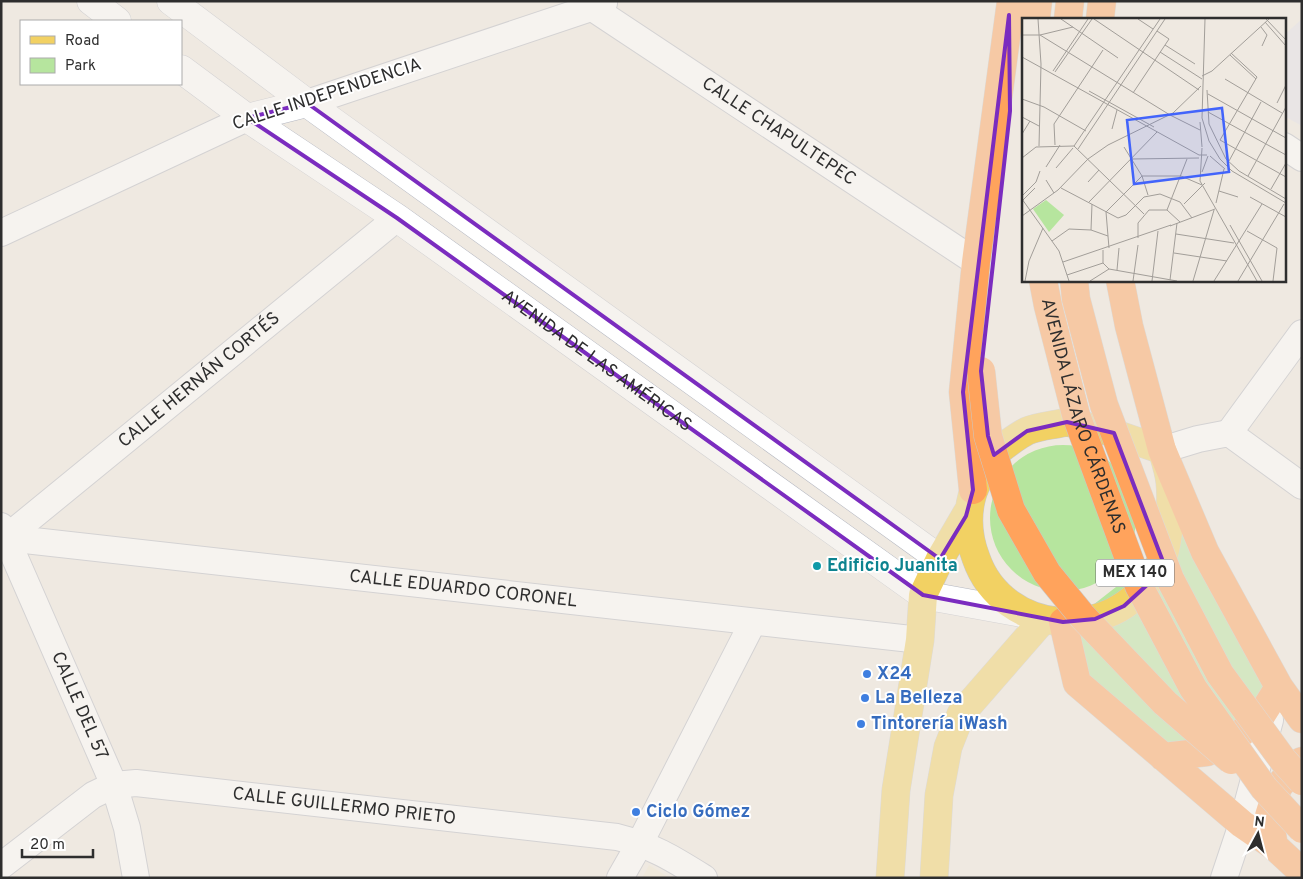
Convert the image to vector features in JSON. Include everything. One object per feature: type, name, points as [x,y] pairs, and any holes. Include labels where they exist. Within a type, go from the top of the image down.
[{"type":"highway","points":[[1036,18],[1038,1]]},
{"type":"highway","points":[[1068,18],[1070,1]]},
{"type":"highway","points":[[971,498],[963,392],[976,262],[1010,8]]},
{"type":"highway","points":[[1010,8],[1010,111],[981,371],[988,436],[1008,501],[1047,573],[1083,617],[1165,703],[1264,788]]},
{"type":"highway","name":"AVENIDA LÁZARO CÁRDENAS","points":[[1043,281],[1076,415],[1140,586],[1193,688],[1264,788],[1302,829]]},
{"type":"highway","name":"AVENIDA LÁZARO CÁRDENAS","points":[[1074,281],[1076,299],[1104,405],[1170,579],[1220,674],[1284,760],[1302,781]]},
{"type":"highway","name":"MEX 140","points":[[1120,281],[1128,326],[1162,450],[1205,552],[1279,687],[1302,719]]},
{"type":"highway","points":[[1044,619],[1077,683],[1242,824],[1274,846],[1302,872]]},
{"type":"highway","points":[[1163,757],[1207,752],[1236,737],[1259,719],[1279,687]]},
{"type":"highway","points":[[1274,846],[1269,816],[1278,786],[1298,763],[1302,761]]},
{"type":"main road","points":[[91,1],[116,20]]},
{"type":"main road","points":[[171,1],[307,104],[940,559]]},
{"type":"main road","name":"AVENIDA DE LAS AMÉRICAS","points":[[182,70],[246,118],[397,218],[922,595],[1044,619]]},
{"type":"main road","name":"CALLE INDEPENDENCIA","points":[[246,118],[307,104]]},
{"type":"main road","points":[[890,878],[896,790],[920,640],[922,595],[940,559],[966,516],[971,498],[994,455],[1027,431],[1067,422],[1107,431],[1162,450]]},
{"type":"main road","name":"MEX 140","points":[[1044,619],[1095,619],[1124,606],[1147,585],[1163,558],[1169,527],[1170,482],[1162,450]]},
{"type":"main road","points":[[934,878],[939,795],[948,747],[961,714],[1044,619],[1000,596],[980,570],[969,540],[971,498]]},
{"type":"street","name":"CALLE INDEPENDENCIA","points":[[307,104],[593,4]]},
{"type":"street","name":"CALLE CHAPULTEPEC","points":[[593,4],[976,262]]},
{"type":"street","name":"CALLE INDEPENDENCIA","points":[[1,234],[246,118]]},
{"type":"street","points":[[1286,147],[1302,158]]},
{"type":"street","name":"CALLE HERNÁN CORTÉS","points":[[3,535],[397,218]]},
{"type":"street","points":[[1162,450],[1198,439],[1229,433],[1302,333]]},
{"type":"street","points":[[1229,433],[1302,486]]},
{"type":"street","name":"CALLE EDUARDO CORONEL","points":[[3,535],[920,640]]},
{"type":"street","name":"CALLE DEL 57","points":[[3,535],[114,785],[127,828],[136,878]]},
{"type":"street","points":[[620,878],[753,622]]},
{"type":"street","points":[[1224,878],[1242,824],[1279,687]]},
{"type":"street","name":"CALLE GUILLERMO PRIETO","points":[[1,866],[93,796],[114,785],[146,784],[617,837],[640,842],[662,852],[704,878]]},
{"type":"highlighted area","points":[[1009,15],[1010,111],[981,371],[988,436],[994,455],[1027,431],[1067,422],[1114,433],[1162,559],[1147,585],[1124,606],[1095,619],[1063,622],[923,595],[397,218],[247,118],[307,103],[940,559],[966,516],[973,490],[963,392]]},
{"type":"shaded area","points":[[1302,19],[1302,126],[1286,117],[1286,33]]},
{"type":"shaded area","points":[[649,865],[670,878],[642,878]]},
{"type":"green space","points":[[1063,445],[1091,450],[1115,466],[1131,490],[1136,518],[1131,546],[1115,570],[1091,586],[1063,591],[1035,586],[1011,570],[995,546],[990,518],[995,490],[1011,466],[1035,450]]},
{"type":"green space","points":[[1178,520],[1265,685],[1249,715],[1196,746],[1156,744],[1072,671],[1052,637],[1148,562]]},
{"type":"place","name":"Edificio Juanita","points":[[817,566]]},
{"type":"place","name":"X24","points":[[867,674]]},
{"type":"place","name":"La Belleza","points":[[865,698]]},
{"type":"place","name":"Tintorería iWash","points":[[861,724]]},
{"type":"place","name":"Ciclo Gómez","points":[[636,812]]}]
